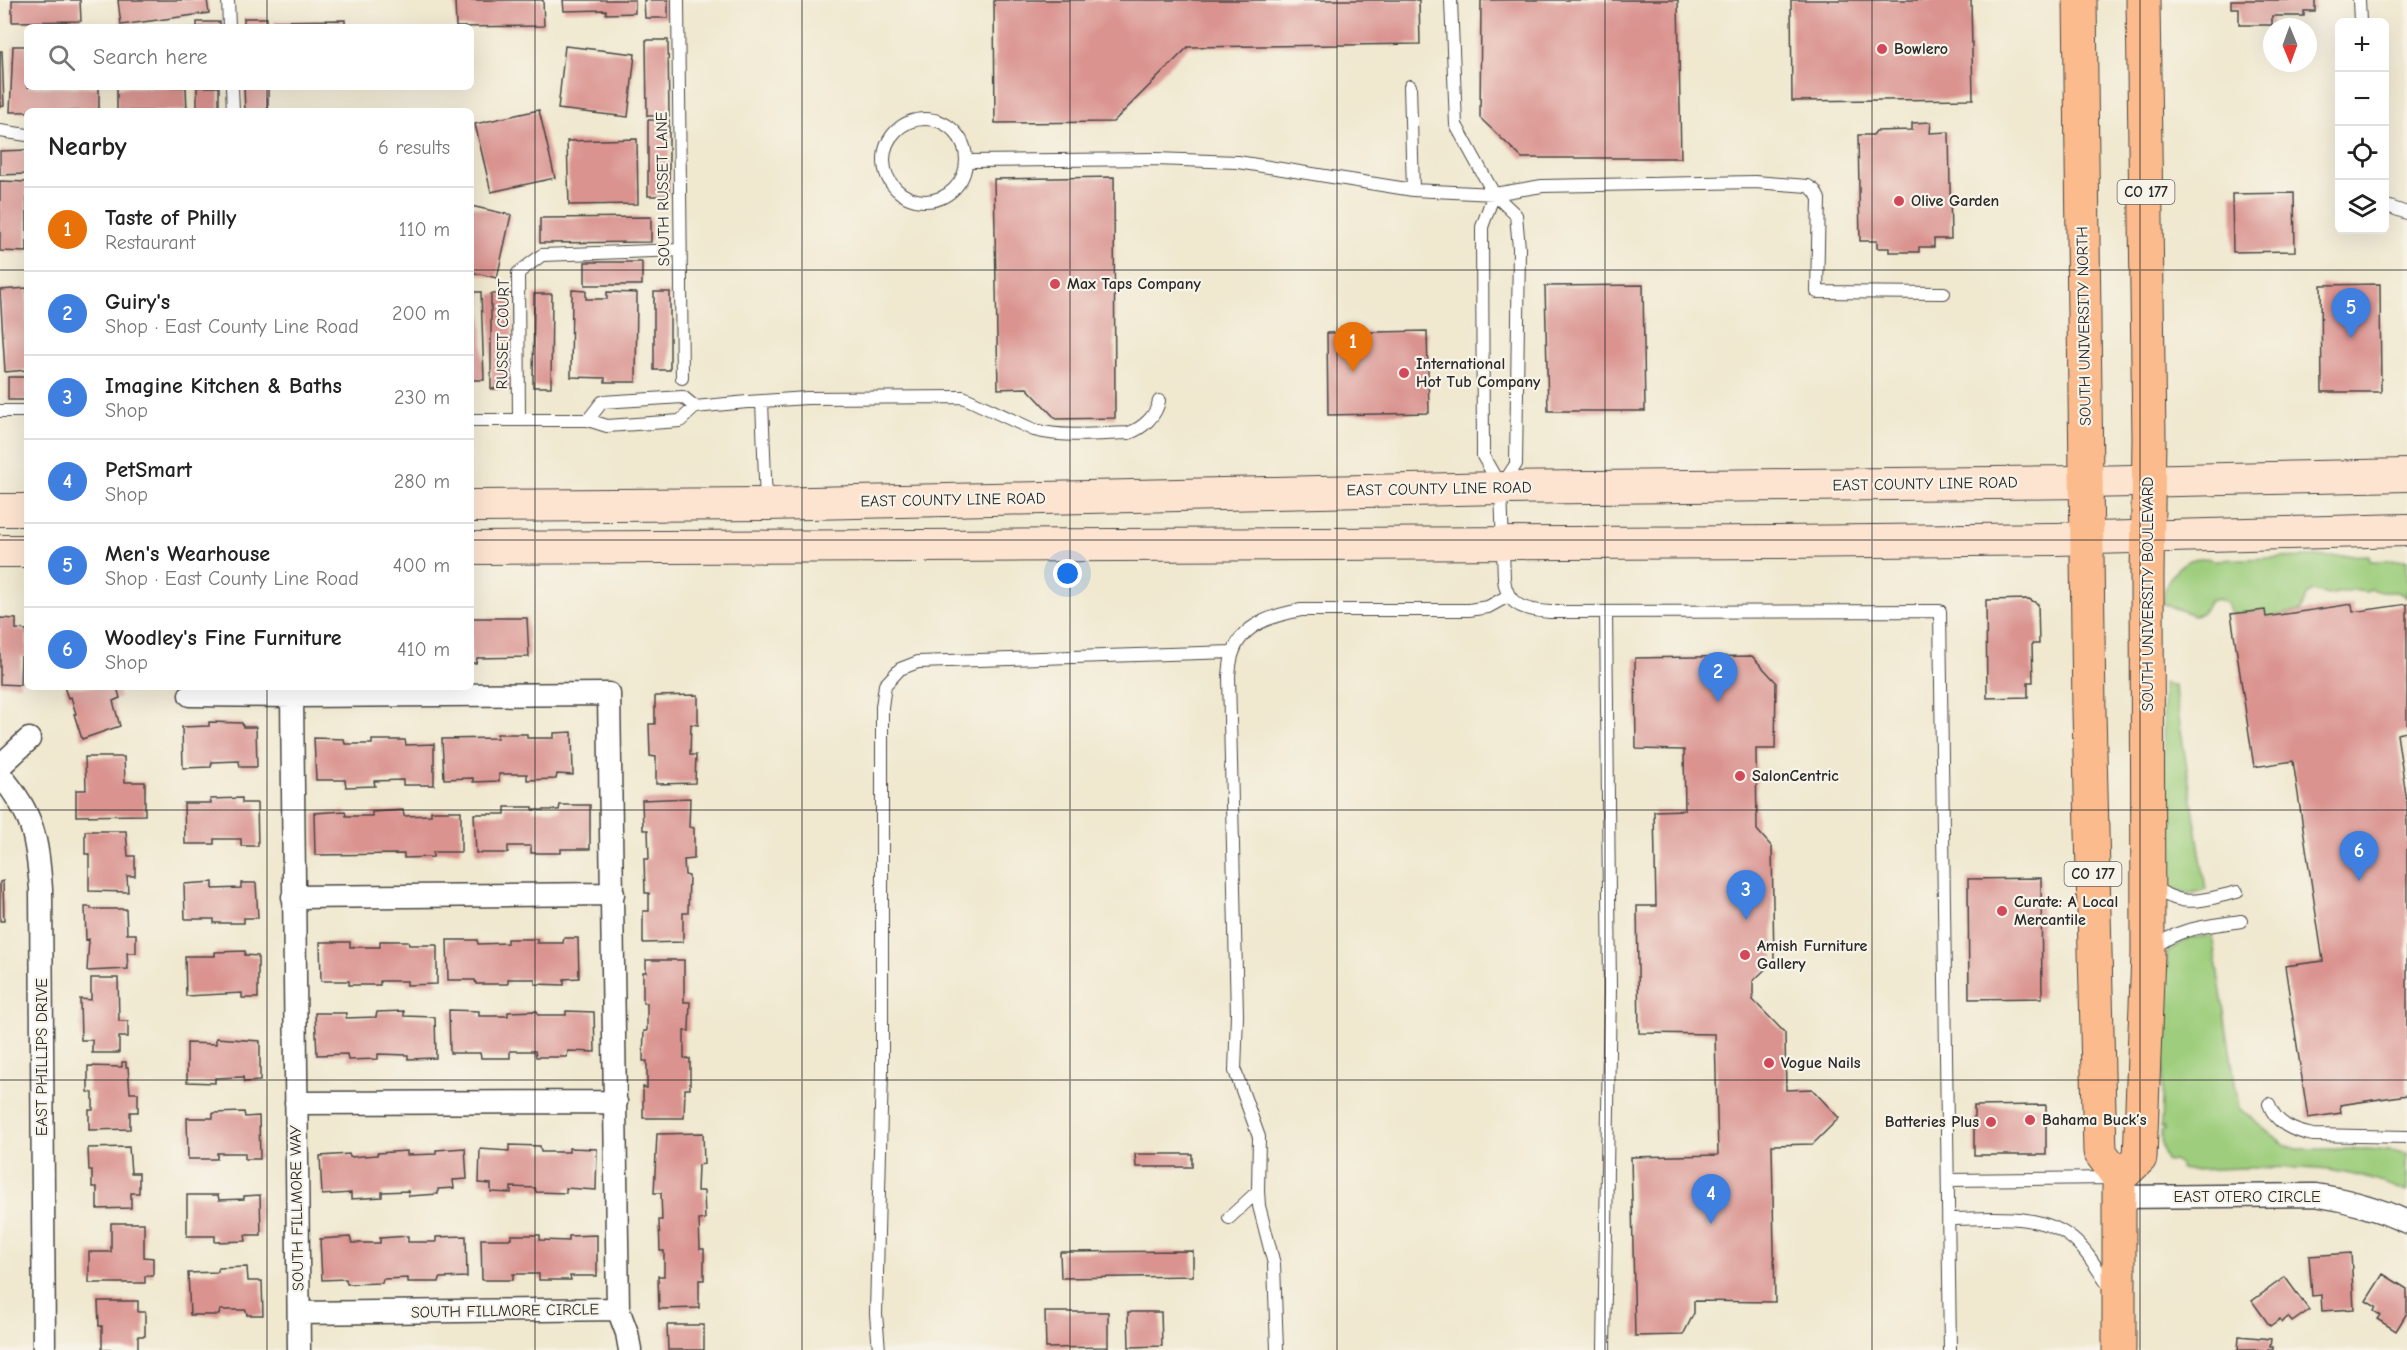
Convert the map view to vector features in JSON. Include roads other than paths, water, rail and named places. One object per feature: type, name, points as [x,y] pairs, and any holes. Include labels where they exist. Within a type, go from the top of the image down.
[{"type":"main road","name":"SOUTH UNIVERSITY NORTH","points":[[2080,0],[2087,538]]},
{"type":"main road","name":"SOUTH UNIVERSITY BOULEVARD","points":[[2119,1188],[2140,1158],[2148,954],[2148,480],[2142,0]]},
{"type":"main road","name":"EAST COUNTY LINE ROAD","points":[[474,506],[766,504],[1501,488],[2086,483],[2407,475]]},
{"type":"main road","points":[[0,510],[24,510]]},
{"type":"main road","points":[[474,548],[2087,538],[2407,530]]},
{"type":"main road","name":"CO 177","points":[[2087,538],[2100,1152],[2119,1188]]},
{"type":"main road","points":[[0,551],[24,551]]},
{"type":"main road","points":[[2119,1188],[2119,1350]]},
{"type":"street","name":"SOUTH FILLMORE CIRCLE","points":[[291,696],[609,694],[618,1309],[627,1333],[630,1350]]},
{"type":"street","points":[[190,695],[291,696]]},
{"type":"street","name":"SOUTH FILLMORE WAY","points":[[291,696],[299,1350]]},
{"type":"street","points":[[0,766],[29,739]]},
{"type":"street","name":"EAST PHILLIPS DRIVE","points":[[0,775],[16,793],[30,819],[37,846],[41,889],[44,1350]]},
{"type":"street","points":[[293,897],[613,894]]},
{"type":"street","name":"SOUTH FILLMORE WAY","points":[[296,1103],[615,1102]]},
{"type":"street","name":"EAST OTERO CIRCLE","points":[[2119,1188],[2315,1195],[2346,1200],[2385,1211],[2407,1222]]},
{"type":"street","name":"SOUTH FILLMORE CIRCLE","points":[[392,1312],[618,1309]]},
{"type":"street","name":"SOUTH FILLMORE WAY","points":[[299,1313],[392,1312]]},
{"type":"lane","points":[[228,0],[229,24]]},
{"type":"lane","name":"SOUTH RUSSET LANE","points":[[678,0],[682,378]]},
{"type":"lane","points":[[1451,0],[1455,126],[1494,194],[1516,215],[1519,248],[1516,464],[1501,488]]},
{"type":"lane","points":[[2359,0],[2360,18]]},
{"type":"lane","points":[[1410,86],[1413,190]]},
{"type":"lane","points":[[232,90],[233,108]]},
{"type":"lane","points":[[926,118],[939,120],[960,136],[967,161],[964,175],[956,188],[945,196],[924,200],[903,195],[892,185],[883,159],[892,134],[907,123],[926,118]]},
{"type":"lane","points":[[0,131],[24,135]]},
{"type":"lane","points":[[967,161],[1155,159],[1238,162],[1413,190],[1494,194],[1542,186],[1755,182],[1808,186],[1820,199],[1817,292],[1944,293]]},
{"type":"lane","points":[[1494,194],[1482,227],[1483,456],[1501,488],[1504,579],[1508,596],[1519,607],[1529,610],[1606,612],[1941,611],[1950,1350]]},
{"type":"lane","points":[[2389,206],[2407,213]]},
{"type":"lane","name":"RUSSET COURT","points":[[519,419],[518,273],[542,255],[680,250]]},
{"type":"lane","points":[[588,420],[602,402],[683,397],[695,407]]},
{"type":"lane","points":[[474,420],[588,420],[607,426],[680,421],[695,407],[807,399],[963,397],[1034,430],[1076,435],[1136,431],[1149,420],[1159,401]]},
{"type":"lane","points":[[762,402],[766,504]]},
{"type":"lane","points":[[0,411],[24,411]]},
{"type":"lane","points":[[1277,1350],[1274,1264],[1259,1206],[1259,1137],[1235,1071],[1237,1015],[1228,676],[1233,652],[1242,637],[1256,624],[1286,613],[1301,610],[1475,609],[1488,607],[1508,596]]},
{"type":"lane","points":[[1604,1350],[1610,989],[1606,612]]},
{"type":"lane","points":[[879,1350],[876,1314],[882,1069],[881,744],[885,685],[900,669],[918,662],[1233,652]]},
{"type":"lane","points":[[2147,880],[2170,897],[2187,902],[2237,892]]},
{"type":"lane","points":[[2148,954],[2163,940],[2180,932],[2241,921]]},
{"type":"lane","points":[[2269,1104],[2280,1121],[2299,1132],[2313,1135],[2407,1137]]},
{"type":"lane","points":[[1948,1179],[2119,1188]]},
{"type":"lane","points":[[1229,1218],[1258,1191]]},
{"type":"lane","points":[[1949,1219],[2029,1220],[2054,1226],[2075,1240],[2082,1248],[2118,1300]]},
{"type":"place","name":"Bowlero","points":[[1882,49]]},
{"type":"place","name":"Olive Garden","points":[[1899,201]]},
{"type":"place","name":"Max Taps Company","points":[[1055,284]]},
{"type":"place","name":"Men's Wearhouse","points":[[2351,338]]},
{"type":"place","name":"Taste of Philly","points":[[1353,372]]},
{"type":"place","name":"International Hot Tub Company","points":[[1404,373]]},
{"type":"place","name":"Guiry's","points":[[1718,702]]},
{"type":"place","name":"SalonCentric","points":[[1740,776]]},
{"type":"place","name":"Woodley's Fine Furniture","points":[[2359,881]]},
{"type":"place","name":"Curate: A Local Mercantile","points":[[2002,911]]},
{"type":"place","name":"Imagine Kitchen & Baths","points":[[1746,920]]},
{"type":"place","name":"Amish Furniture Gallery","points":[[1745,955]]},
{"type":"place","name":"Vogue Nails","points":[[1769,1063]]},
{"type":"place","name":"Bahama Buck’s","points":[[2030,1120]]},
{"type":"place","name":"Batteries Plus","points":[[1991,1122]]},
{"type":"place","name":"PetSmart","points":[[1711,1224]]}]
